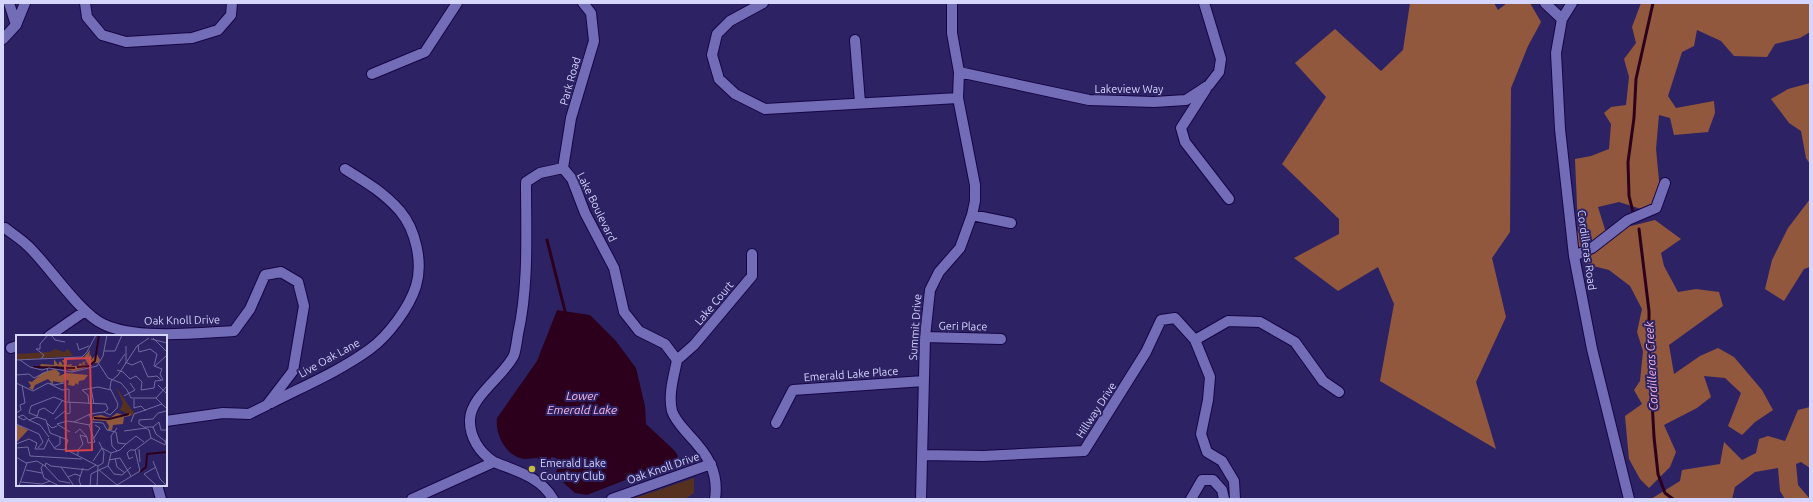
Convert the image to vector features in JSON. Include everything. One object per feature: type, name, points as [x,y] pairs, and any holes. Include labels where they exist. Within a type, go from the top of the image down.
[{"type":"street","points":[[10,3],[16,25]]},
{"type":"street","points":[[3,39],[16,25],[25,3]]},
{"type":"street","points":[[85,3],[87,17],[102,35],[126,42],[192,38],[218,30],[231,15],[232,3]]},
{"type":"street","points":[[372,74],[425,52],[457,3]]},
{"type":"street","name":"Park Road","points":[[563,168],[571,118],[594,41],[591,13],[583,3]]},
{"type":"street","points":[[763,3],[730,22],[717,34],[712,55],[719,79],[735,94],[765,109],[958,98]]},
{"type":"street","name":"Summit Drive","points":[[921,499],[925,337],[930,290],[939,272],[960,248],[972,215],[975,185],[958,98],[959,72],[952,33],[952,3]]},
{"type":"street","name":"Lakeview Way","points":[[959,72],[1089,100],[1154,102],[1186,100],[1209,85],[1219,72],[1220,59],[1204,3]]},
{"type":"street","points":[[1545,3],[1562,19]]},
{"type":"street","name":"Cordilleras Road","points":[[1572,3],[1562,19],[1556,53],[1560,130],[1574,256],[1592,349],[1629,499]]},
{"type":"street","points":[[855,40],[860,103]]},
{"type":"street","points":[[1209,85],[1181,128],[1185,142],[1228,199]]},
{"type":"street","name":"Lake Boulevard","points":[[494,462],[484,455],[479,449],[471,429],[470,418],[474,406],[514,355],[523,313],[526,182],[540,172],[563,168],[572,179],[586,213],[614,268],[624,312],[639,331],[664,344],[677,360]]},
{"type":"street","name":"Live Oak Lane","points":[[267,405],[353,361],[370,349],[384,337],[404,310],[416,286],[419,268],[417,247],[409,225],[401,212],[379,190],[345,169]]},
{"type":"street","points":[[1574,256],[1592,248],[1628,220],[1656,208],[1665,183]]},
{"type":"street","points":[[972,215],[1011,223]]},
{"type":"street","name":"Oak Knoll Drive","points":[[3,228],[30,248],[85,311],[102,324],[129,332],[173,334],[234,331],[250,309],[265,276],[281,272],[298,282],[304,306],[293,371],[267,405],[249,414],[224,413],[167,421]]},
{"type":"street","name":"Lake Court","points":[[677,360],[694,345],[752,276],[752,254]]},
{"type":"street","points":[[50,335],[85,311]]},
{"type":"street","name":"Hillway Drive","points":[[923,456],[998,456],[1084,451],[1146,352],[1161,320],[1175,318],[1195,340]]},
{"type":"street","points":[[1235,499],[1234,481],[1222,461],[1207,452],[1201,434],[1208,400],[1210,377],[1195,340],[1228,321],[1260,322],[1295,342],[1323,382],[1339,392]]},
{"type":"street","name":"Geri Place","points":[[925,337],[1001,338]]},
{"type":"street","points":[[677,360],[671,386],[672,413],[677,422],[702,448],[711,464]]},
{"type":"street","name":"Emerald Lake Place","points":[[776,423],[793,390],[924,381]]},
{"type":"street","points":[[412,499],[494,462],[542,483],[553,499]]},
{"type":"street","name":"Oak Knoll Drive","points":[[612,499],[711,464],[717,484],[715,499]]},
{"type":"street","points":[[1191,499],[1202,480],[1213,480],[1222,490],[1224,499]]},
{"type":"street","points":[[157,486],[161,499]]},
{"type":"shaded area","points":[[1410,3],[1494,3],[1498,10],[1507,3],[1530,3],[1541,22],[1528,46],[1511,88],[1510,232],[1492,258],[1506,317],[1476,382],[1496,449],[1380,381],[1394,304],[1378,267],[1338,291],[1294,258],[1339,234],[1339,219],[1282,164],[1326,97],[1295,63],[1335,29],[1381,71],[1403,50]]},
{"type":"shaded area","points":[[1641,3],[1810,3],[1810,32],[1800,38],[1775,44],[1767,57],[1734,56],[1721,41],[1697,30],[1694,46],[1682,52],[1668,96],[1676,108],[1714,101],[1715,113],[1708,132],[1674,135],[1670,118],[1659,115],[1656,149],[1660,191],[1656,207],[1641,209],[1619,202],[1598,207],[1608,239],[1623,228],[1655,220],[1681,239],[1661,253],[1664,266],[1678,292],[1696,289],[1719,292],[1723,306],[1669,345],[1674,374],[1700,356],[1718,348],[1734,357],[1762,390],[1773,410],[1755,422],[1742,435],[1728,426],[1741,393],[1725,378],[1704,376],[1711,397],[1697,408],[1664,425],[1676,452],[1670,467],[1649,488],[1640,479],[1629,459],[1625,416],[1642,404],[1634,390],[1640,381],[1643,351],[1637,332],[1642,309],[1630,286],[1609,270],[1585,264],[1575,243],[1578,229],[1575,159],[1591,156],[1609,149],[1611,124],[1604,113],[1611,107],[1626,105],[1629,77],[1624,59],[1636,43],[1632,27]]},
{"type":"shaded area","points":[[1810,83],[1810,164],[1806,158],[1801,131],[1789,123],[1771,99],[1788,89]]},
{"type":"shaded area","points":[[1810,199],[1810,267],[1804,269],[1784,301],[1765,289],[1772,260],[1788,228]]},
{"type":"shaded area","points":[[1810,407],[1810,468],[1801,462],[1796,464],[1798,485],[1810,499],[1785,499],[1780,491],[1778,468],[1755,472],[1735,487],[1732,499],[1651,499],[1680,481],[1682,470],[1720,464],[1724,442],[1742,460],[1756,453],[1759,439],[1768,436],[1785,441],[1798,410]]},
{"type":"shaded area","points":[[694,478],[694,493],[685,499],[632,499]]},
{"type":"water","name":"Lower Emerald Lake","points":[[557,310],[590,315],[616,341],[636,368],[645,406],[646,424],[675,451],[678,456],[677,462],[663,469],[628,479],[587,495],[575,493],[557,477],[556,472],[560,464],[556,458],[552,457],[546,464],[536,458],[520,458],[509,452],[505,447],[499,436],[497,418],[537,361]]},
{"type":"waterway","name":"Cordilleras Creek","points":[[1633,212],[1629,196],[1628,162],[1634,118],[1636,79],[1653,3]]},
{"type":"waterway","name":"Cordilleras Creek","points":[[1639,229],[1649,311],[1649,347],[1654,437],[1658,474],[1665,493],[1673,499]]},
{"type":"waterway","points":[[547,240],[565,311]]},
{"type":"place","name":"Emerald Lake Country Club","points":[[532,469]]}]
